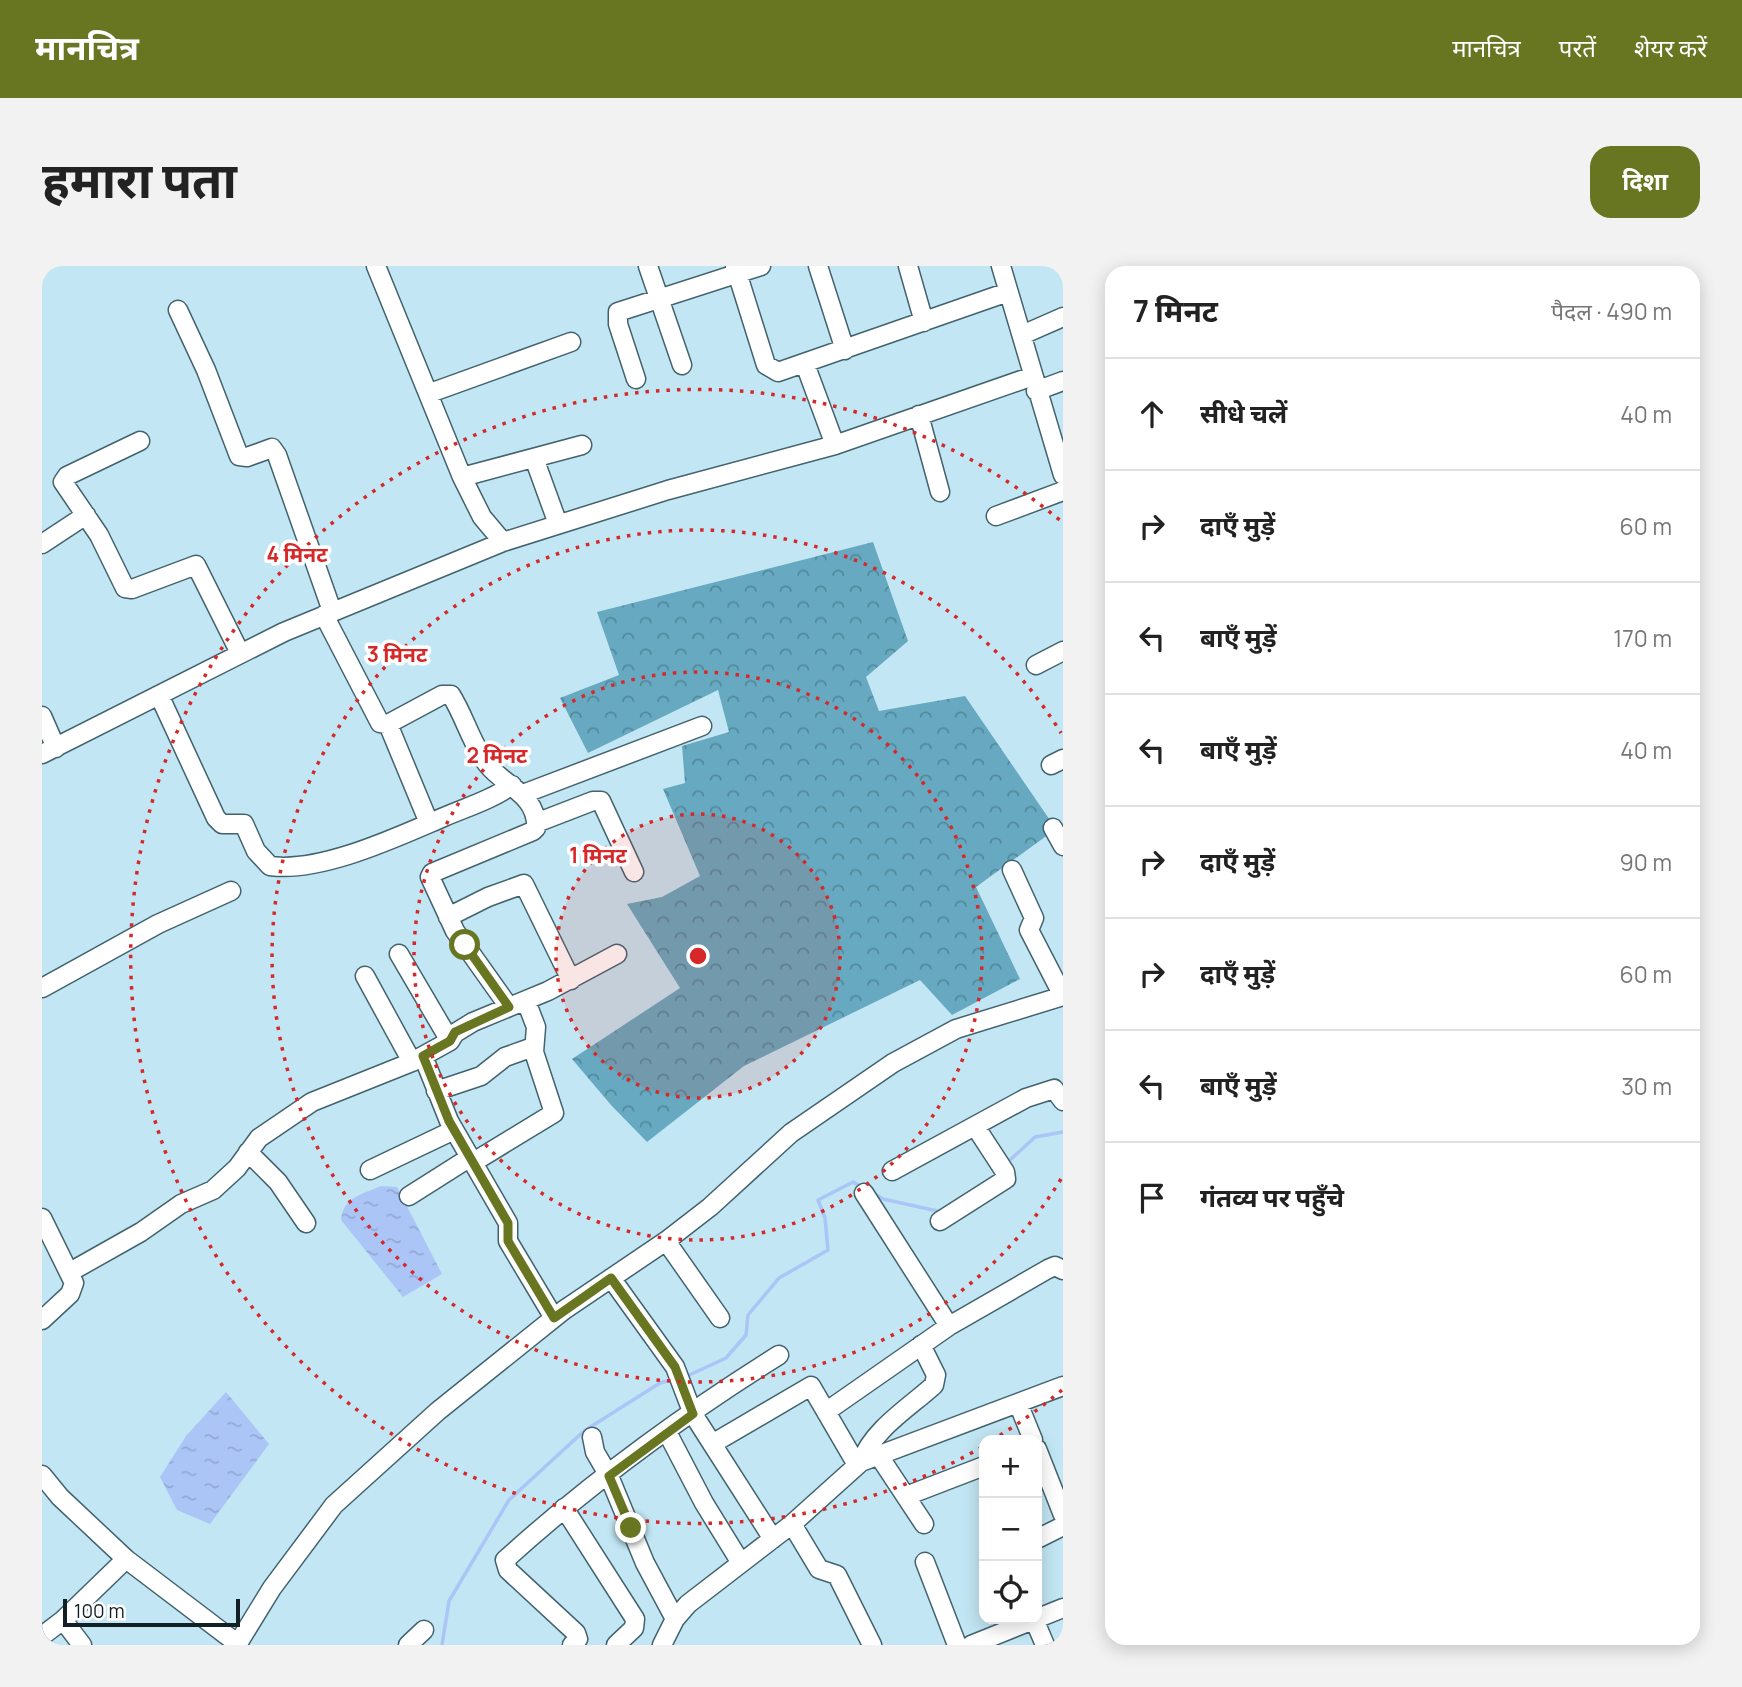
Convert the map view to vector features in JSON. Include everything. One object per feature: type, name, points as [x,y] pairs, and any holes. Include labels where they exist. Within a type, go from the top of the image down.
[{"type":"street","points":[[376,266],[462,477],[482,517],[503,542]]},
{"type":"street","points":[[648,266],[682,365]]},
{"type":"street","points":[[636,379],[618,324],[618,312],[736,270],[761,266]]},
{"type":"street","points":[[818,266],[845,350]]},
{"type":"street","points":[[908,266],[924,322]]},
{"type":"street","points":[[1001,266],[1063,475]]},
{"type":"street","points":[[736,270],[766,365],[778,372],[1008,292]]},
{"type":"street","points":[[178,310],[206,370],[239,456],[247,457],[272,448],[277,455],[328,613],[376,719],[387,724],[442,695],[451,695],[479,753],[489,767],[518,790],[536,823]]},
{"type":"street","points":[[1022,335],[1063,317]]},
{"type":"street","points":[[430,393],[571,342]]},
{"type":"street","points":[[805,364],[835,445]]},
{"type":"street","points":[[42,716],[49,751],[160,697],[240,653],[328,613],[503,542],[835,445],[919,415],[1034,383],[1063,381]]},
{"type":"street","points":[[919,415],[940,492]]},
{"type":"street","points":[[140,441],[64,479],[125,588],[132,589],[196,565],[240,653]]},
{"type":"street","points":[[462,477],[582,444]]},
{"type":"street","points":[[534,458],[558,524]]},
{"type":"street","points":[[996,516],[1063,491]]},
{"type":"street","points":[[42,544],[86,515]]},
{"type":"street","points":[[1036,665],[1063,651]]},
{"type":"street","points":[[160,697],[216,818],[222,824],[244,824],[256,851],[270,866],[280,867],[353,853],[493,797],[702,726]]},
{"type":"street","points":[[387,724],[429,823]]},
{"type":"street","points":[[509,1007],[448,917],[431,881],[432,873],[533,831],[536,823],[593,801],[601,801],[635,872]]},
{"type":"street","points":[[1053,828],[1063,846]]},
{"type":"street","points":[[42,1475],[60,1497],[126,1559],[237,1645],[272,1588],[334,1505],[438,1411],[554,1318],[666,1241],[710,1207],[791,1133],[893,1063],[956,1029],[1063,996],[1029,930],[1034,918],[1012,870]]},
{"type":"street","points":[[448,917],[488,897],[524,884],[571,980]]},
{"type":"street","points":[[42,988],[158,924],[231,891]]},
{"type":"street","points":[[399,954],[450,1041]]},
{"type":"street","points":[[70,1272],[141,1232],[181,1204],[213,1190],[237,1168],[272,1126],[312,1102],[418,1059],[450,1041],[455,1032],[571,980],[617,954]]},
{"type":"street","points":[[365,976],[436,1091],[454,1130],[508,1223],[508,1241],[554,1318]]},
{"type":"street","points":[[409,1196],[554,1113],[533,1047],[536,1032],[526,1001]]},
{"type":"street","points":[[436,1091],[481,1076],[505,1057],[533,1047]]},
{"type":"street","points":[[892,1171],[1026,1098],[1054,1089],[1063,1101]]},
{"type":"street","points":[[940,1221],[1006,1179],[1005,1172],[975,1126]]},
{"type":"street","points":[[370,1170],[454,1130]]},
{"type":"street","points":[[248,1152],[278,1182],[306,1223]]},
{"type":"street","points":[[864,1193],[949,1326]]},
{"type":"street","points":[[42,1218],[70,1272],[74,1288],[42,1320]]},
{"type":"street","points":[[666,1241],[720,1318]]},
{"type":"street","points":[[827,1411],[949,1326],[1048,1269],[1055,1266],[1063,1270]]},
{"type":"street","points":[[611,1278],[675,1367],[693,1414],[773,1539]]},
{"type":"street","points":[[662,1645],[676,1619],[688,1604],[792,1524],[859,1464],[872,1443],[895,1418],[934,1385],[936,1375],[921,1345]]},
{"type":"street","points":[[572,1645],[578,1639],[576,1633],[504,1563],[564,1508],[667,1432],[779,1355]]},
{"type":"street","points":[[712,1444],[807,1386],[814,1390],[859,1464]]},
{"type":"street","points":[[859,1464],[1063,1386]]},
{"type":"street","points":[[1018,1403],[1031,1435]]},
{"type":"street","points":[[667,1432],[704,1503],[741,1563]]},
{"type":"street","points":[[592,1437],[594,1452],[609,1476],[645,1563],[676,1619]]},
{"type":"street","points":[[879,1456],[924,1524]]},
{"type":"street","points":[[1042,1462],[1063,1515]]},
{"type":"street","points":[[906,1496],[979,1468]]},
{"type":"street","points":[[564,1508],[635,1619],[634,1628],[615,1645]]},
{"type":"street","points":[[792,1524],[819,1569],[837,1575],[872,1645]]},
{"type":"street","points":[[1042,1536],[1063,1526]]},
{"type":"street","points":[[42,1636],[63,1620],[126,1559]]},
{"type":"street","points":[[925,1562],[957,1645]]},
{"type":"street","points":[[1042,1616],[1063,1608]]},
{"type":"street","points":[[63,1620],[82,1645]]},
{"type":"street","points":[[971,1645],[1022,1624]]},
{"type":"street","points":[[1036,1624],[1045,1645]]},
{"type":"street","points":[[408,1645],[424,1630]]},
{"type":"green space","points":[[873,542],[908,641],[866,677],[879,711],[965,696],[1056,829],[976,887],[1020,979],[952,1015],[920,980],[744,1066],[647,1142],[572,1059],[680,988],[627,904],[662,897],[700,876],[663,789],[685,783],[682,746],[729,732],[718,690],[588,753],[560,698],[619,675],[597,612]]},
{"type":"water","points":[[381,1186],[397,1187],[442,1274],[403,1297],[341,1220],[350,1201]]},
{"type":"water","points":[[226,1392],[269,1444],[210,1524],[177,1510],[160,1477],[186,1436]]},
{"type":"waterway","points":[[1009,1161],[1035,1137],[1063,1132]]},
{"type":"waterway","points":[[685,1377],[726,1358],[746,1335],[748,1315],[779,1278],[828,1250],[825,1218],[818,1200],[853,1182],[863,1188]]},
{"type":"waterway","points":[[873,1193],[883,1199],[942,1212]]},
{"type":"waterway","points":[[442,1645],[449,1601],[509,1500],[584,1431],[660,1383],[674,1379]]},
{"type":"route","points":[[465,945],[509,1007],[455,1032],[450,1041],[423,1056],[449,1121],[510,1227],[508,1241],[554,1318],[611,1278],[675,1367],[693,1414],[609,1476],[631,1528]]}]
